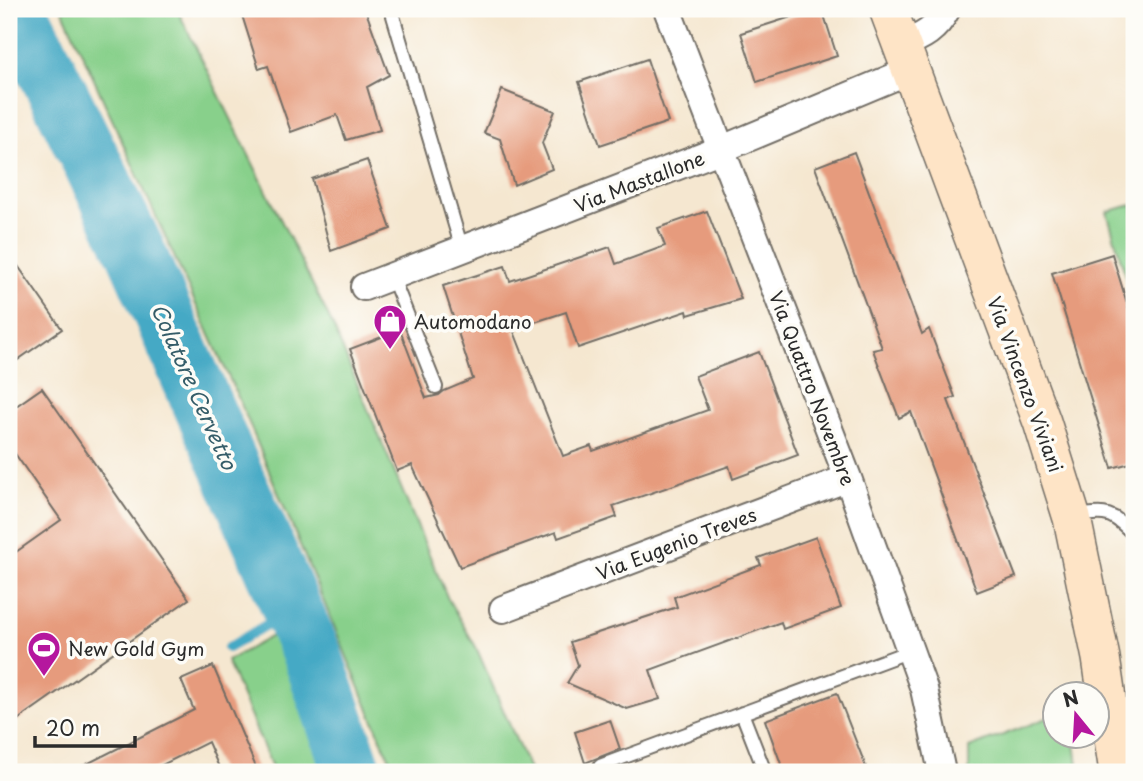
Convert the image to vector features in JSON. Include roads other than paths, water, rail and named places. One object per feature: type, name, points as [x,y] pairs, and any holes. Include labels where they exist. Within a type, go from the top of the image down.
[{"type":"main road","name":"Via Vincenzo Viviani","points":[[888,9],[1042,422],[1072,518],[1101,657],[1118,772]]},
{"type":"street","name":"Via Quattro Novembre","points":[[667,9],[848,478],[924,689],[942,772]]},
{"type":"street","name":"Via Mastallone","points":[[364,287],[722,149],[906,57],[940,22],[947,9]]},
{"type":"street","name":"Via Eugenio Treves","points":[[503,609],[848,478]]},
{"type":"lane","points":[[391,9],[461,249]]},
{"type":"lane","points":[[392,276],[436,387]]},
{"type":"lane","points":[[1072,518],[1099,512],[1118,518],[1134,535]]},
{"type":"lane","points":[[603,772],[600,766],[910,651]]},
{"type":"lane","points":[[742,713],[765,772]]},
{"type":"waterway","name":"Colatore Cervetto","points":[[17,9],[135,250],[313,657],[353,772]]},
{"type":"waterway","points":[[228,648],[292,609]]},
{"type":"place","name":"Automodano","points":[[390,351]]},
{"type":"place","name":"New Gold Gym","points":[[44,678]]}]
